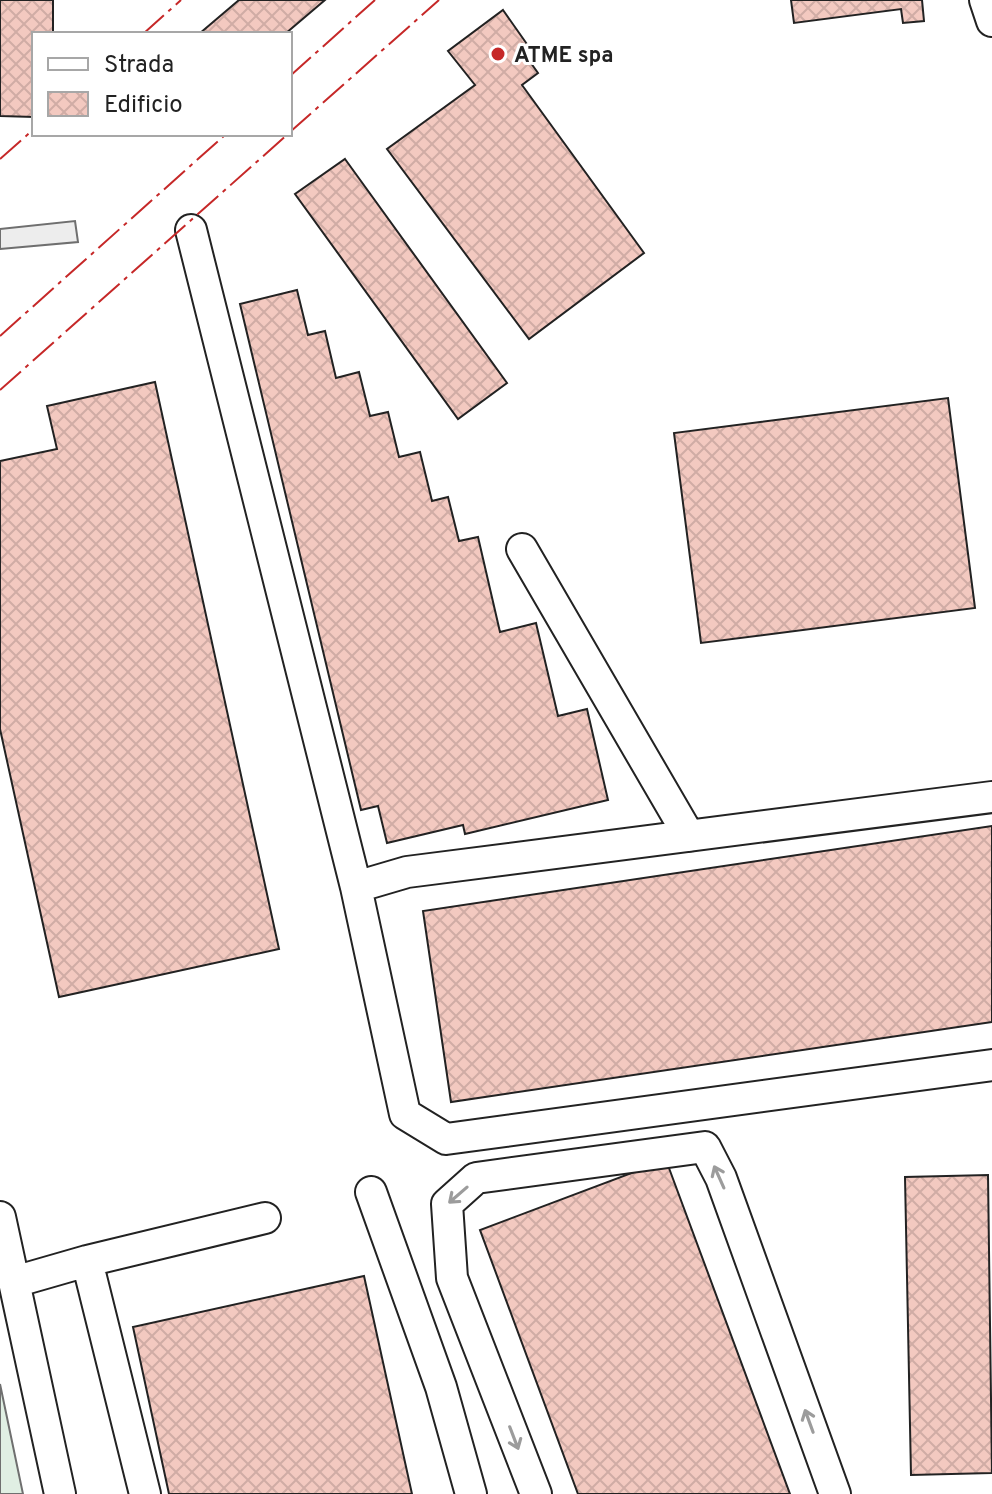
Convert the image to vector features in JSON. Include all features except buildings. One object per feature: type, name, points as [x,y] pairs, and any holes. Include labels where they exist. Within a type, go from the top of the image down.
[{"type":"street","points":[[985,0],[992,21]]},
{"type":"street","points":[[191,230],[356,887],[405,1114],[446,1139],[992,1065]]},
{"type":"street","points":[[522,549],[689,836]]},
{"type":"street","points":[[356,887],[407,872],[992,797]]},
{"type":"street","points":[[536,1494],[452,1278],[447,1204],[476,1178],[705,1147],[721,1178],[835,1494]]},
{"type":"street","points":[[371,1192],[441,1387],[471,1494]]},
{"type":"street","points":[[0,1217],[60,1494]]},
{"type":"street","points":[[14,1282],[265,1218]]},
{"type":"street","points":[[87,1261],[145,1494]]},
{"type":"green space","points":[[0,1384],[23,1494],[0,1494]]},
{"type":"shaded area","points":[[75,221],[78,242],[0,249],[0,229]]},
{"type":"power","points":[[145,32],[181,0]]},
{"type":"power","points":[[292,74],[375,0]]},
{"type":"power","points":[[292,130],[439,0]]},
{"type":"power","points":[[0,159],[32,131]]},
{"type":"power","points":[[0,336],[224,136]]},
{"type":"power","points":[[0,390],[286,136]]},
{"type":"place","name":"ATME spa","points":[[498,54]]}]
